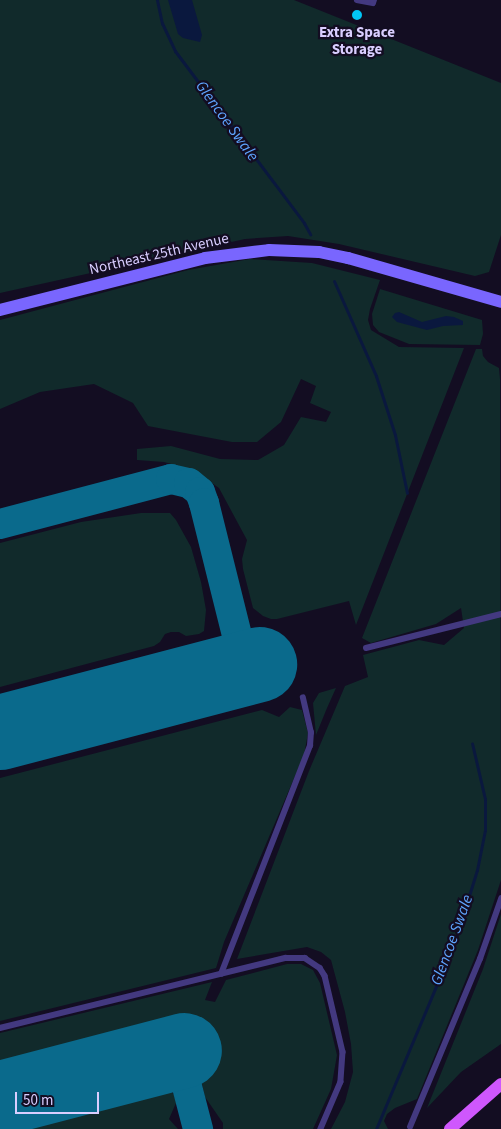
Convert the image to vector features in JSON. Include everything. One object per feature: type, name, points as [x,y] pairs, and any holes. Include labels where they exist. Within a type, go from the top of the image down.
[{"type":"main road","name":"Northeast 25th Avenue","points":[[0,310],[205,258],[269,250],[319,252],[348,258],[501,302]]},
{"type":"main road","points":[[450,1129],[501,1084]]},
{"type":"lane","points":[[357,0],[373,3],[374,0]]},
{"type":"lane","points":[[366,648],[501,614]]},
{"type":"lane","points":[[222,974],[310,746],[311,733],[304,698]]},
{"type":"lane","points":[[410,1127],[480,959],[501,898]]},
{"type":"lane","points":[[0,1028],[295,957],[313,962],[325,976],[343,1052],[340,1082],[321,1129]]},
{"type":"green space","points":[[0,0],[294,0],[501,83],[501,235],[489,272],[475,276],[339,244],[288,236],[245,239],[0,293]]},
{"type":"green space","points":[[250,259],[312,263],[380,280],[368,320],[371,330],[399,347],[464,348],[356,625],[349,601],[277,619],[263,616],[253,608],[243,569],[242,559],[247,540],[219,488],[193,470],[164,462],[137,460],[137,449],[171,446],[220,459],[258,460],[284,445],[301,417],[326,422],[331,412],[310,403],[316,386],[301,379],[281,422],[257,442],[232,442],[148,426],[133,403],[94,384],[40,392],[0,409],[0,320],[188,270]]},
{"type":"green space","points":[[380,289],[482,320],[483,334],[480,345],[409,344],[379,332],[373,325],[372,314]]},
{"type":"green space","points":[[476,349],[482,349],[483,356],[488,362],[499,368],[500,379],[501,880],[478,950],[417,1099],[395,1108],[387,1114],[384,1121],[388,1129],[331,1129],[345,1102],[353,1072],[351,1044],[345,1012],[331,960],[321,952],[307,947],[237,959],[309,771],[345,686],[368,677],[363,655],[419,640],[444,645],[464,628],[461,608],[436,624],[371,643],[362,638]]},
{"type":"green space","points":[[141,513],[170,513],[191,547],[201,582],[206,610],[204,631],[199,634],[186,636],[179,632],[171,632],[165,634],[160,642],[154,646],[0,687],[0,543],[81,522]]},
{"type":"green space","points":[[336,688],[316,735],[313,703],[319,693]]},
{"type":"green space","points":[[290,707],[302,710],[308,733],[304,755],[224,942],[216,968],[0,1021],[0,778],[262,710],[279,717]]},
{"type":"green space","points":[[501,914],[501,1044],[461,1072],[427,1108],[483,969]]},
{"type":"green space","points":[[287,964],[301,964],[313,970],[320,983],[337,1055],[331,1089],[313,1129],[223,1129],[223,1123],[205,1097],[188,1026],[170,1028],[0,1072],[0,1033],[212,982],[205,1000],[215,1002],[226,980]]},
{"type":"green space","points":[[132,1088],[151,1095],[165,1089],[174,1094],[176,1103],[169,1119],[178,1129],[0,1129],[0,1122]]},
{"type":"water","points":[[168,0],[192,0],[202,35],[200,42],[183,38],[178,34]]},
{"type":"water","points":[[399,312],[422,322],[446,316],[454,317],[463,321],[463,325],[443,326],[427,330],[397,322],[392,317],[395,313]]},
{"type":"waterway","name":"Glencoe Swale","points":[[157,0],[162,23],[175,51],[304,223],[310,234]]},
{"type":"waterway","name":"Glencoe Swale","points":[[334,281],[376,376],[395,435],[407,493]]},
{"type":"waterway","name":"Glencoe Swale","points":[[376,1129],[455,941],[477,870],[485,830],[485,799],[472,743]]},
{"type":"taxiway","points":[[0,524],[171,479],[189,483],[200,492],[204,503],[245,668]]},
{"type":"taxiway","points":[[178,1052],[198,1129]]},
{"type":"runway","points":[[0,732],[259,664]]},
{"type":"runway","points":[[0,1098],[184,1050]]},
{"type":"place","name":"Extra Space Storage","points":[[357,15]]}]
